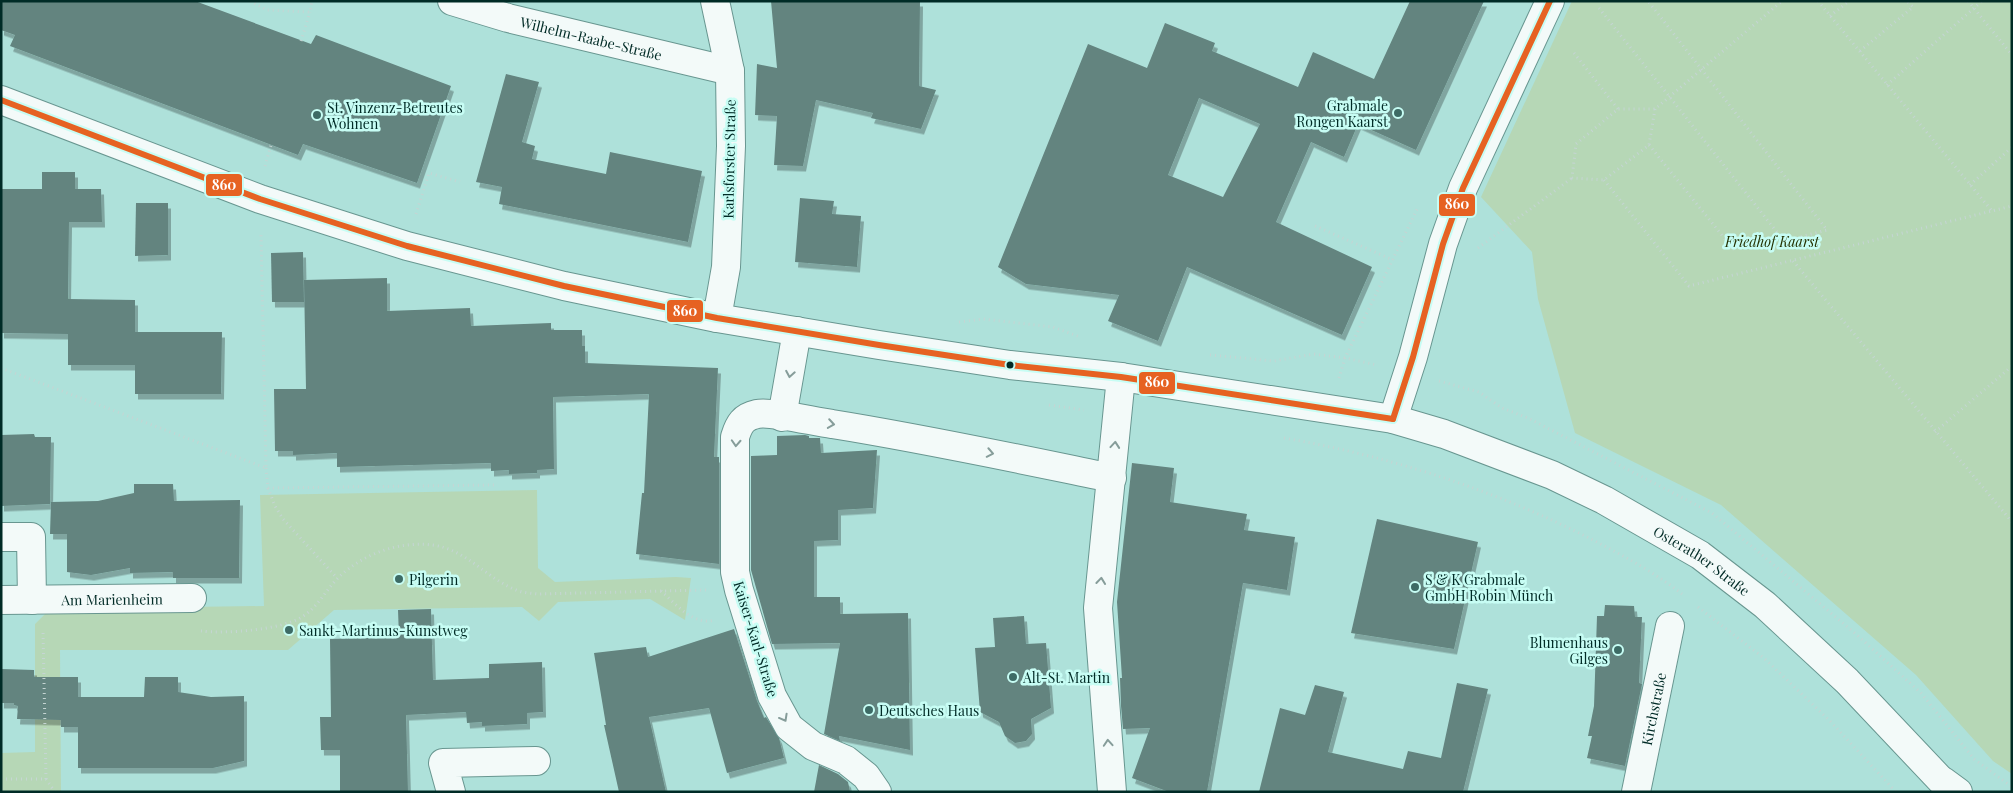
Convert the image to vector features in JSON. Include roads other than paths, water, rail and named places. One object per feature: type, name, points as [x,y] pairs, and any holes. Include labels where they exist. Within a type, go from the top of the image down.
[{"type":"street","name":"Wilhelm-Raabe-Straße","points":[[452,1],[508,18],[730,71]]},
{"type":"street","name":"Karlsforster Straße","points":[[714,1],[730,71],[731,146],[726,266],[717,318]]},
{"type":"street","points":[[1393,420],[1414,357],[1443,244],[1452,217],[1463,188],[1550,1]]},
{"type":"street","name":"Osterather Straße","points":[[1,100],[260,199],[407,246],[564,286],[717,318],[1010,365],[1121,378],[1393,420],[1444,434],[1552,475],[1604,500],[1700,555],[1766,605],[1841,674],[1951,788]]},
{"type":"street","points":[[782,417],[797,331]]},
{"type":"street","points":[[1112,792],[1098,608],[1121,378]]},
{"type":"street","name":"Kaiser-Karl-Straße","points":[[878,792],[866,776],[846,760],[813,746],[789,727],[772,696],[739,590],[734,555],[736,437],[739,424],[748,416],[760,414],[782,417],[897,435],[1112,478]]},
{"type":"street","points":[[1,537],[31,537],[32,600]]},
{"type":"street","name":"Am Marienheim","points":[[1,600],[192,598]]},
{"type":"street","name":"Kirchstraße","points":[[1636,792],[1670,626]]},
{"type":"street","points":[[451,792],[443,762],[536,761]]},
{"type":"place","name":"Grabmale Rongen Kaarst","points":[[1398,113]]},
{"type":"place","name":"St. Vinzenz-Betreutes Wohnen","points":[[317,115]]},
{"type":"place","name":"Pilgerin","points":[[399,579]]},
{"type":"place","name":"S & K Grabmale GmbH Robin Münch","points":[[1415,587]]},
{"type":"place","name":"Sankt-Martinus-Kunstweg","points":[[289,630]]},
{"type":"place","name":"Blumenhaus Gilges","points":[[1618,650]]},
{"type":"place","name":"Alt-St. Martin","points":[[1013,677]]},
{"type":"place","name":"Deutsches Haus","points":[[869,710]]},
{"type":"park label","name":"Friedhof Kaarst","points":[[1772,241]]}]
